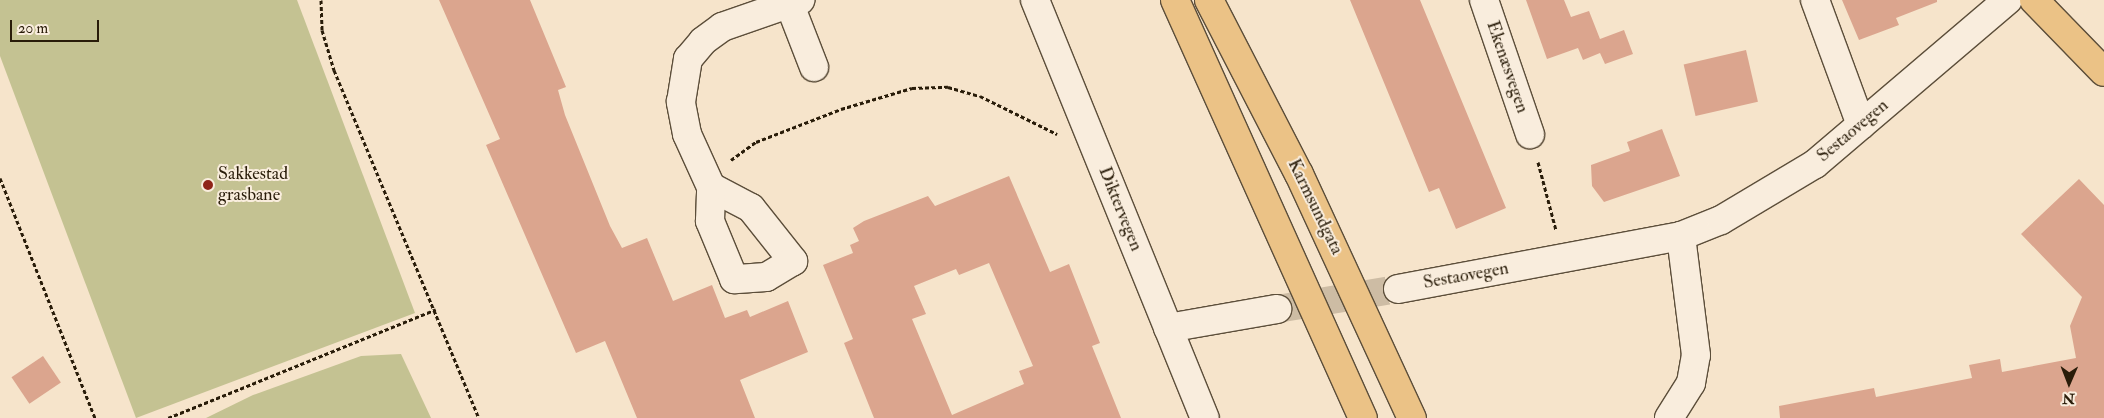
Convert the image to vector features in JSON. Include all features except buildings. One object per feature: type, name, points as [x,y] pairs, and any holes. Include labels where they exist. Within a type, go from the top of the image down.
[{"type":"main road","points":[[1175,0],[1363,418]]},
{"type":"main road","name":"Karmsundgata","points":[[1209,0],[1299,174],[1412,418]]},
{"type":"main road","points":[[2034,0],[2104,72]]},
{"type":"street","name":"Diktervegen","points":[[1035,0],[1204,418]]},
{"type":"street","name":"Ekenæsvegen","points":[[1484,0],[1530,134]]},
{"type":"street","points":[[1815,0],[1861,125]]},
{"type":"street","name":"Sestaovegen","points":[[1398,289],[1681,236],[1762,199],[1861,125],[2008,0]]},
{"type":"street","points":[[712,187],[700,168],[680,102],[688,59],[703,41],[722,28],[792,1],[814,67]]},
{"type":"street","points":[[1669,418],[1691,383],[1696,356],[1681,236]]},
{"type":"street","points":[[1168,328],[1277,309]]},
{"type":"path","points":[[321,0],[322,30],[334,70],[436,309],[479,418]]},
{"type":"path","points":[[712,187],[732,158],[756,142],[840,108],[912,88],[948,87],[980,96],[1061,136],[1092,141]]},
{"type":"path","points":[[1530,134],[1561,259]]},
{"type":"path","points":[[0,178],[96,418]]},
{"type":"path","points":[[168,418],[436,309]]},
{"type":"shaded area","name":"Sakkestad grasbane","points":[[0,0],[297,0],[415,313],[136,418],[0,56]]},
{"type":"shaded area","points":[[401,354],[431,418],[206,418],[253,395],[361,356]]},
{"type":"tunnel","points":[[1277,309],[1398,289]]},
{"type":"place","name":"Sakkestad grasbane","points":[[208,185]]}]
